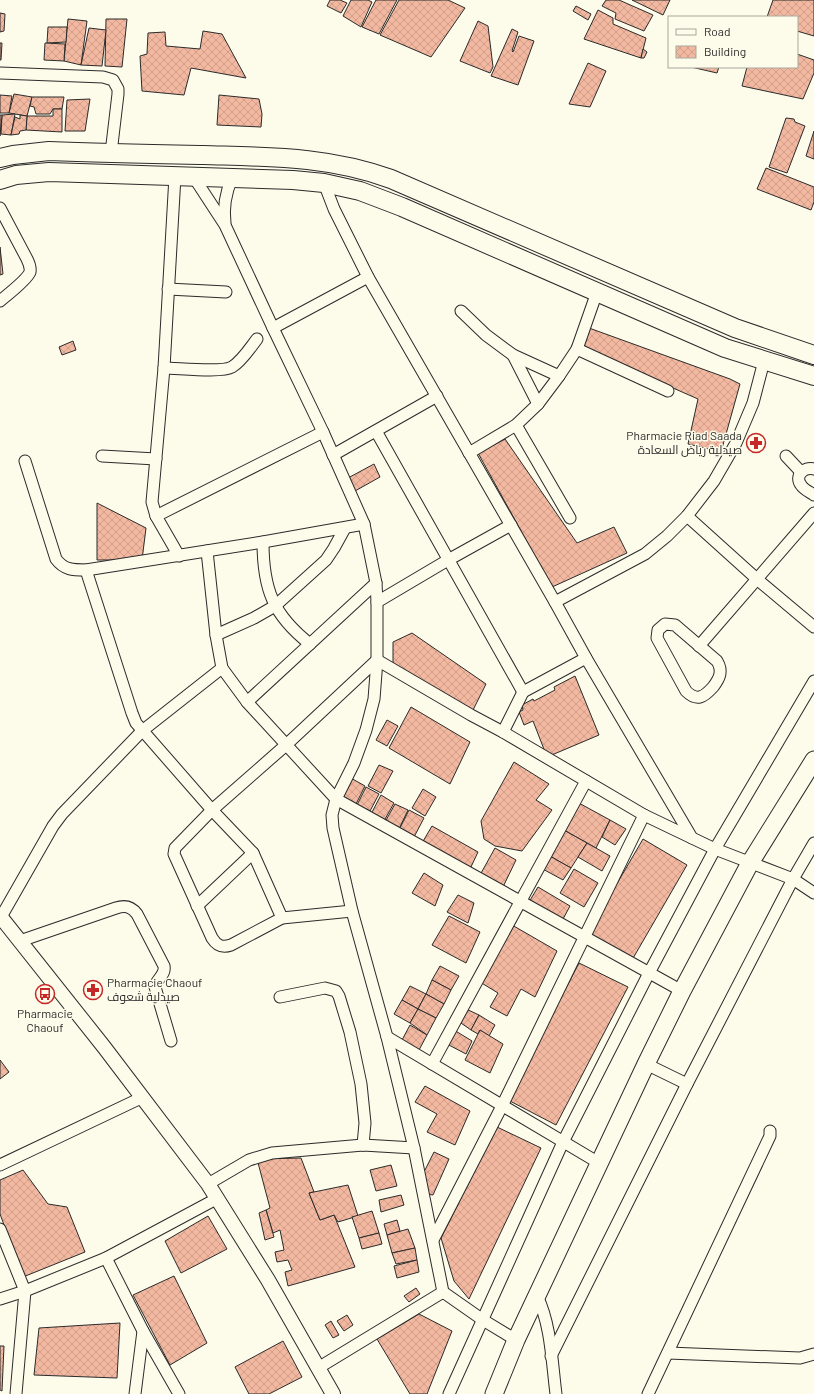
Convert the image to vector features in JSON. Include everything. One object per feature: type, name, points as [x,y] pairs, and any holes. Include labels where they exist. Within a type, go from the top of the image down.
[{"type":"highway","points":[[0,158],[49,151],[284,157],[328,162],[367,170],[735,328],[814,355]]},
{"type":"highway","points":[[0,180],[16,175],[49,172],[193,176],[293,180],[324,183],[360,191],[384,199],[725,348],[814,376]]},
{"type":"main road","points":[[494,1394],[516,1340],[646,1064],[682,992],[750,863],[814,760]]},
{"type":"street","points":[[0,73],[103,77],[113,80],[118,88],[118,94],[111,153]]},
{"type":"street","points":[[174,176],[164,368],[152,502],[156,516],[179,556]]},
{"type":"street","points":[[193,176],[225,225],[323,432],[364,524],[376,583],[377,660],[374,699],[366,730],[354,763],[336,798],[332,815],[334,828],[352,911],[387,1037],[414,1148],[443,1292],[483,1320],[516,1340]]},
{"type":"street","points":[[225,225],[225,200],[232,178]]},
{"type":"street","points":[[324,183],[334,209],[368,277],[586,658],[692,838]]},
{"type":"street","points":[[0,208],[28,259],[30,267],[30,272],[25,279],[0,301]]},
{"type":"street","points":[[273,328],[368,277]]},
{"type":"street","points":[[168,289],[226,292]]},
{"type":"street","points":[[469,453],[516,425],[538,404],[559,376],[576,349],[597,292]]},
{"type":"street","points":[[461,311],[486,335],[513,355],[559,376]]},
{"type":"street","points":[[164,368],[220,370],[230,368],[237,363],[257,339]]},
{"type":"street","points":[[576,349],[668,391]]},
{"type":"street","points":[[513,355],[538,404]]},
{"type":"street","points":[[555,602],[645,554],[667,536],[687,516],[714,481],[736,443],[753,403],[764,361]]},
{"type":"street","points":[[333,455],[436,396]]},
{"type":"street","points":[[516,425],[570,518]]},
{"type":"street","points":[[376,431],[523,692]]},
{"type":"street","points":[[156,516],[323,432]]},
{"type":"street","points":[[102,456],[156,459]]},
{"type":"street","points":[[786,456],[801,472]]},
{"type":"street","points":[[25,461],[56,559],[60,565],[67,569],[86,570],[179,556],[364,524]]},
{"type":"street","points":[[814,469],[807,468],[801,472],[799,478],[800,485],[814,495]]},
{"type":"street","points":[[700,646],[814,513]]},
{"type":"street","points":[[687,516],[758,580],[814,627]]},
{"type":"street","points":[[377,602],[510,525]]},
{"type":"street","points":[[216,635],[254,618],[275,606],[326,560],[345,528]]},
{"type":"street","points":[[263,542],[263,564],[267,586],[275,606],[284,620],[296,633],[310,644]]},
{"type":"street","points":[[207,551],[216,635],[222,668],[247,702],[336,798],[682,992]]},
{"type":"street","points":[[86,570],[136,723],[212,810],[253,853],[282,918]]},
{"type":"street","points":[[247,702],[376,583]]},
{"type":"street","points":[[666,624],[675,625],[700,646],[720,665],[720,676],[718,681],[707,694],[702,697],[696,697],[690,695],[686,691],[658,642],[658,630],[666,624]]},
{"type":"street","points":[[504,732],[523,692],[586,658]]},
{"type":"street","points":[[377,660],[471,715],[504,732],[644,815],[715,849],[793,879],[814,893]]},
{"type":"street","points":[[352,911],[282,918],[231,945],[225,947],[220,946],[215,943],[212,938],[174,854],[174,851],[175,848],[212,810],[286,745],[377,660]]},
{"type":"street","points":[[222,668],[142,731],[62,814],[53,826],[0,916],[218,1198],[268,1280],[333,1394]]},
{"type":"street","points":[[449,1394],[563,1142],[649,973],[715,849],[814,681]]},
{"type":"street","points":[[432,1064],[586,781]]},
{"type":"street","points":[[433,1240],[502,1106],[583,937],[644,815]]},
{"type":"street","points":[[551,1356],[687,1084],[793,879],[814,843]]},
{"type":"street","points":[[197,906],[253,853]]},
{"type":"street","points":[[20,941],[116,908],[126,906],[130,908],[137,914],[164,966],[164,972],[156,982],[155,987],[171,1041]]},
{"type":"street","points":[[280,997],[325,988],[336,991],[339,996],[350,1032],[361,1084],[365,1123],[363,1145]]},
{"type":"street","points":[[387,1037],[599,1163]]},
{"type":"street","points":[[646,1064],[687,1084]]},
{"type":"street","points":[[0,1165],[141,1098]]},
{"type":"street","points":[[648,1394],[770,1136],[770,1131]]},
{"type":"street","points":[[208,1184],[244,1163],[272,1153],[363,1145],[414,1148]]},
{"type":"street","points":[[0,1300],[106,1258],[218,1198]]},
{"type":"street","points":[[0,1229],[25,1291],[16,1394]]},
{"type":"street","points":[[106,1258],[143,1331],[179,1394]]},
{"type":"street","points":[[318,1368],[443,1292]]},
{"type":"street","points":[[537,1296],[543,1307],[546,1320],[556,1394]]},
{"type":"street","points":[[135,1394],[143,1331]]},
{"type":"street","points":[[668,1353],[800,1358],[814,1354]]},
{"type":"building","points":[[330,0],[340,0],[347,3],[341,13],[327,6]]},
{"type":"building","points":[[351,0],[368,0],[372,2],[361,27],[343,16]]},
{"type":"building","points":[[376,0],[397,0],[379,34],[362,27]]},
{"type":"building","points":[[399,0],[448,0],[465,8],[431,57],[380,35]]},
{"type":"building","points":[[606,0],[619,0],[653,15],[644,31],[615,19],[616,13],[602,6]]},
{"type":"building","points":[[632,0],[670,0],[663,15]]},
{"type":"building","points":[[773,0],[814,0],[814,36],[798,31],[798,16],[767,16]]},
{"type":"building","points":[[576,6],[591,14],[588,20],[573,11]]},
{"type":"building","points":[[598,10],[613,18],[613,24],[646,38],[641,58],[584,39]]},
{"type":"building","points":[[0,13],[5,14],[4,31],[0,32]]},
{"type":"building","points":[[68,19],[87,21],[81,65],[64,61]]},
{"type":"building","points":[[106,19],[127,19],[122,67],[105,66]]},
{"type":"building","points":[[478,21],[488,26],[493,67],[490,73],[460,61]]},
{"type":"building","points":[[48,27],[67,27],[66,42],[47,43]]},
{"type":"building","points":[[89,28],[106,30],[102,66],[81,65]]},
{"type":"building","points":[[512,29],[518,32],[512,51],[513,52],[519,36],[534,41],[518,85],[491,76]]},
{"type":"building","points":[[203,31],[222,34],[246,78],[191,68],[184,95],[142,91],[140,56],[147,54],[148,33],[165,32],[166,46],[200,49]]},
{"type":"building","points":[[0,43],[2,43],[1,60],[0,60]]},
{"type":"building","points":[[45,43],[65,44],[64,61],[44,60]]},
{"type":"building","points":[[643,49],[647,52],[644,58],[641,58]]},
{"type":"building","points":[[798,54],[814,60],[814,73],[803,99],[742,86],[747,68],[798,68]]},
{"type":"building","points":[[588,63],[606,71],[590,107],[569,104]]},
{"type":"building","points":[[695,68],[719,68],[717,73]]},
{"type":"building","points":[[14,94],[32,97],[27,116],[9,113]]},
{"type":"building","points":[[0,95],[12,96],[9,113],[0,113]]},
{"type":"building","points":[[219,95],[259,99],[262,114],[261,127],[217,125]]},
{"type":"building","points":[[32,97],[64,97],[62,109],[53,109],[50,114],[36,114],[34,107],[30,106]]},
{"type":"building","points":[[90,99],[85,131],[65,131],[67,100]]},
{"type":"building","points":[[53,109],[62,109],[62,132],[26,130],[27,116],[53,116]]},
{"type":"building","points":[[15,114],[11,135],[1,134],[2,115]]},
{"type":"building","points":[[0,115],[2,115],[0,136]]},
{"type":"building","points":[[20,115],[27,116],[26,130],[20,131],[19,134],[11,135],[15,117],[20,119]]},
{"type":"building","points":[[786,118],[794,119],[795,122],[805,126],[787,173],[769,167]]},
{"type":"building","points":[[814,131],[814,159],[806,156]]},
{"type":"building","points":[[766,168],[814,187],[814,202],[811,210],[757,189]]},
{"type":"building","points":[[0,247],[3,274],[0,275]]},
{"type":"building","points":[[589,328],[730,379],[740,384],[721,452],[688,444],[698,399],[582,348]]},
{"type":"building","points":[[73,341],[76,350],[62,355],[59,347]]},
{"type":"building","points":[[505,439],[577,543],[614,527],[627,553],[552,587],[478,453]]},
{"type":"building","points":[[374,464],[380,477],[355,491],[348,478]]},
{"type":"building","points":[[97,503],[146,528],[142,560],[97,560]]},
{"type":"building","points":[[412,633],[486,684],[472,712],[393,668],[393,642]]},
{"type":"building","points":[[575,676],[599,735],[547,757],[533,721],[524,725],[519,712],[523,710],[522,705],[533,699],[534,701],[555,690],[554,687]]},
{"type":"building","points":[[411,707],[470,742],[450,784],[389,748]]},
{"type":"building","points":[[387,720],[398,726],[387,746],[376,740]]},
{"type":"building","points":[[514,762],[549,784],[536,800],[552,810],[522,851],[495,846],[484,839],[481,821]]},
{"type":"building","points":[[379,765],[393,771],[381,793],[368,786]]},
{"type":"building","points":[[349,777],[365,786],[356,804],[340,797]]},
{"type":"building","points":[[366,787],[379,794],[370,811],[357,805]]},
{"type":"building","points":[[423,789],[436,797],[425,816],[412,808]]},
{"type":"building","points":[[381,795],[394,803],[384,821],[371,814]]},
{"type":"building","points":[[577,802],[610,820],[596,848],[562,829]]},
{"type":"building","points":[[395,804],[408,810],[399,829],[385,822]]},
{"type":"building","points":[[409,810],[424,818],[414,837],[399,830]]},
{"type":"building","points":[[610,820],[626,829],[615,845],[602,837]]},
{"type":"building","points":[[432,826],[478,852],[470,869],[422,843]]},
{"type":"building","points":[[562,829],[587,843],[571,868],[548,855]]},
{"type":"building","points":[[643,839],[687,865],[632,960],[587,935]]},
{"type":"building","points":[[587,843],[610,856],[602,871],[578,857]]},
{"type":"building","points":[[495,848],[516,860],[502,889],[480,875]]},
{"type":"building","points":[[548,855],[571,868],[563,880],[539,867]]},
{"type":"building","points":[[574,869],[598,883],[584,907],[560,893]]},
{"type":"building","points":[[424,873],[443,885],[435,906],[412,893]]},
{"type":"building","points":[[538,887],[570,906],[562,921],[529,902]]},
{"type":"building","points":[[458,895],[474,903],[468,923],[447,912]]},
{"type":"building","points":[[449,916],[480,932],[466,963],[432,945]]},
{"type":"building","points":[[512,925],[557,951],[535,997],[521,989],[507,1016],[490,1007],[498,993],[480,982]]},
{"type":"building","points":[[579,963],[628,987],[556,1125],[508,1100]]},
{"type":"building","points":[[440,966],[459,976],[451,990],[432,980]]},
{"type":"building","points":[[432,980],[451,990],[444,1004],[426,994]]},
{"type":"building","points":[[410,986],[426,994],[418,1009],[402,1000]]},
{"type":"building","points":[[426,994],[444,1004],[436,1018],[418,1009]]},
{"type":"building","points":[[402,1000],[418,1009],[410,1023],[394,1014]]},
{"type":"building","points":[[464,1008],[479,1015],[471,1030],[458,1021]]},
{"type":"building","points":[[418,1009],[436,1018],[427,1035],[410,1023]]},
{"type":"building","points":[[479,1015],[495,1025],[489,1036],[480,1030],[478,1034],[471,1030]]},
{"type":"building","points":[[410,1025],[427,1035],[419,1050],[402,1040]]},
{"type":"building","points":[[454,1030],[472,1041],[466,1054],[447,1044]]},
{"type":"building","points":[[480,1030],[503,1044],[490,1073],[465,1060]]},
{"type":"building","points":[[0,1060],[9,1072],[0,1079]]},
{"type":"building","points":[[425,1086],[470,1111],[455,1145],[427,1132],[437,1114],[415,1102]]},
{"type":"building","points":[[497,1127],[541,1148],[469,1299],[454,1281],[441,1238]]},
{"type":"building","points":[[434,1152],[449,1159],[433,1195],[427,1194],[420,1170],[425,1170]]},
{"type":"building","points":[[301,1158],[314,1192],[309,1193],[320,1220],[334,1215],[355,1267],[288,1286],[285,1272],[292,1270],[288,1260],[277,1262],[275,1252],[284,1250],[280,1230],[273,1233],[266,1210],[270,1208],[257,1159]]},
{"type":"building","points":[[391,1165],[397,1186],[376,1191],[370,1170]]},
{"type":"building","points":[[23,1170],[48,1204],[67,1207],[85,1252],[23,1277],[0,1214],[0,1180]]},
{"type":"building","points":[[348,1185],[358,1216],[338,1222],[334,1215],[320,1220],[309,1193]]},
{"type":"building","points":[[401,1195],[404,1205],[381,1212],[379,1200]]},
{"type":"building","points":[[266,1210],[274,1237],[265,1240],[259,1213]]},
{"type":"building","points":[[372,1211],[379,1233],[359,1238],[352,1217]]},
{"type":"building","points":[[208,1216],[227,1249],[181,1273],[165,1241]]},
{"type":"building","points":[[397,1220],[400,1231],[387,1235],[384,1224]]},
{"type":"building","points":[[408,1229],[415,1248],[392,1253],[387,1235]]},
{"type":"building","points":[[379,1233],[382,1244],[362,1249],[359,1238]]},
{"type":"building","points":[[415,1248],[417,1260],[396,1264],[392,1253]]},
{"type":"building","points":[[417,1260],[419,1272],[397,1278],[394,1266]]},
{"type":"building","points":[[174,1276],[207,1343],[170,1365],[133,1295]]},
{"type":"building","points":[[416,1288],[420,1294],[409,1302],[404,1296]]},
{"type":"building","points":[[419,1314],[452,1331],[427,1394],[410,1394],[377,1339]]},
{"type":"building","points":[[347,1315],[353,1325],[344,1331],[337,1321]]},
{"type":"building","points":[[331,1321],[339,1335],[333,1338],[325,1325]]},
{"type":"building","points":[[120,1323],[117,1378],[34,1375],[39,1328]]},
{"type":"building","points":[[283,1341],[302,1377],[269,1394],[249,1394],[235,1367]]},
{"type":"building","points":[[0,1346],[4,1346],[2,1391],[0,1390]]},
{"type":"place","name":"Pharmacie Riad Saada صيدلية رياض السعادة","points":[[756,443]]},
{"type":"place","name":"Pharmacie Chaouf صيدلية شعوف","points":[[93,990]]},
{"type":"place","name":"Pharmacie Chaouf","points":[[45,994]]}]
